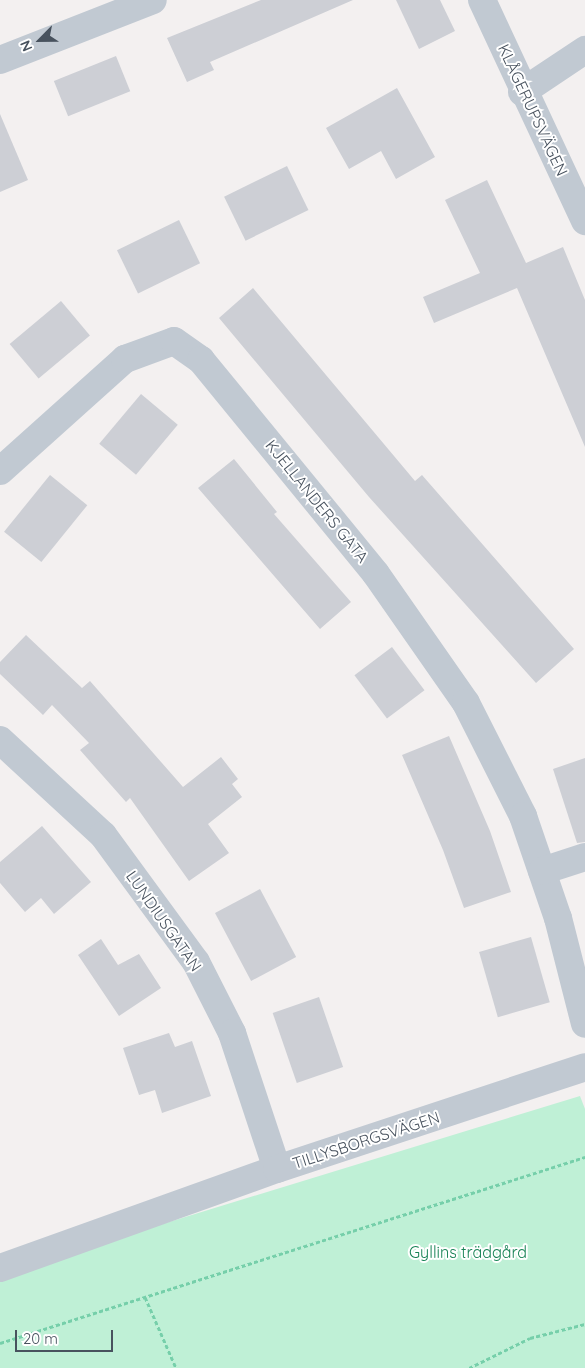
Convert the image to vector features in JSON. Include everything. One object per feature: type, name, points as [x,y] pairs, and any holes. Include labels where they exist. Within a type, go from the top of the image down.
[{"type":"street","points":[[0,60],[153,0]]},
{"type":"street","name":"KLÅGERUPSVÄGEN","points":[[482,0],[522,92],[585,220]]},
{"type":"street","points":[[522,92],[585,50]]},
{"type":"street","name":"KJELLANDERS GATA","points":[[0,471],[125,359],[174,341],[201,360],[376,574],[466,703],[523,816],[542,872],[585,1024]]},
{"type":"street","name":"LUNDIUSGATAN","points":[[0,740],[103,835],[196,962],[232,1033],[277,1169]]},
{"type":"street","points":[[542,872],[585,857]]},
{"type":"street","name":"TILLYSBORGSVÄGEN","points":[[0,1268],[277,1169],[585,1067]]},
{"type":"path","points":[[0,1343],[585,1156]]},
{"type":"path","points":[[145,1297],[176,1368]]},
{"type":"path","points":[[469,1368],[530,1338],[585,1324]]},
{"type":"green space","name":"Gyllins trädgård","points":[[580,1096],[585,1109],[585,1368],[0,1368],[0,1282],[130,1234]]},
{"type":"building","points":[[261,0],[353,0],[210,62],[214,70],[187,82],[167,38]]},
{"type":"building","points":[[396,0],[440,0],[455,31],[419,49]]},
{"type":"building","points":[[116,56],[130,91],[68,116],[54,81]]},
{"type":"building","points":[[397,88],[435,157],[396,179],[381,151],[349,169],[326,128]]},
{"type":"building","points":[[0,114],[28,180],[0,192]]},
{"type":"building","points":[[287,166],[308,210],[246,241],[224,197]]},
{"type":"building","points":[[487,180],[526,263],[563,247],[585,300],[585,447],[517,288],[434,323],[423,297],[480,273],[445,200]]},
{"type":"building","points":[[179,220],[200,263],[138,293],[117,250]]},
{"type":"building","points":[[253,288],[415,481],[422,475],[574,649],[536,683],[369,497],[219,318]]},
{"type":"building","points":[[61,301],[90,335],[39,379],[10,344]]},
{"type":"building","points":[[141,394],[178,425],[136,475],[99,444]]},
{"type":"building","points":[[234,459],[277,512],[274,514],[351,602],[320,629],[198,488]]},
{"type":"building","points":[[50,475],[87,505],[41,562],[4,532]]},
{"type":"building","points":[[26,635],[82,688],[90,681],[183,787],[221,757],[238,779],[232,784],[242,797],[208,824],[229,853],[189,881],[130,798],[126,802],[80,750],[89,743],[52,705],[43,715],[0,674],[0,662]]},
{"type":"building","points":[[392,647],[424,690],[387,718],[354,675]]},
{"type":"building","points":[[449,736],[490,831],[511,892],[464,908],[443,850],[402,755]]},
{"type":"building","points":[[585,758],[585,842],[577,843],[553,769]]},
{"type":"building","points":[[42,826],[91,882],[54,914],[41,898],[25,912],[0,883],[0,862]]},
{"type":"building","points":[[260,889],[296,957],[251,981],[215,913]]},
{"type":"building","points":[[531,937],[550,1002],[498,1017],[479,952]]},
{"type":"building","points":[[101,939],[118,965],[139,954],[161,988],[119,1016],[78,955]]},
{"type":"building","points":[[319,997],[343,1067],[297,1083],[273,1013]]},
{"type":"building","points":[[169,1033],[175,1047],[192,1041],[211,1096],[162,1113],[155,1090],[139,1095],[123,1048]]}]
